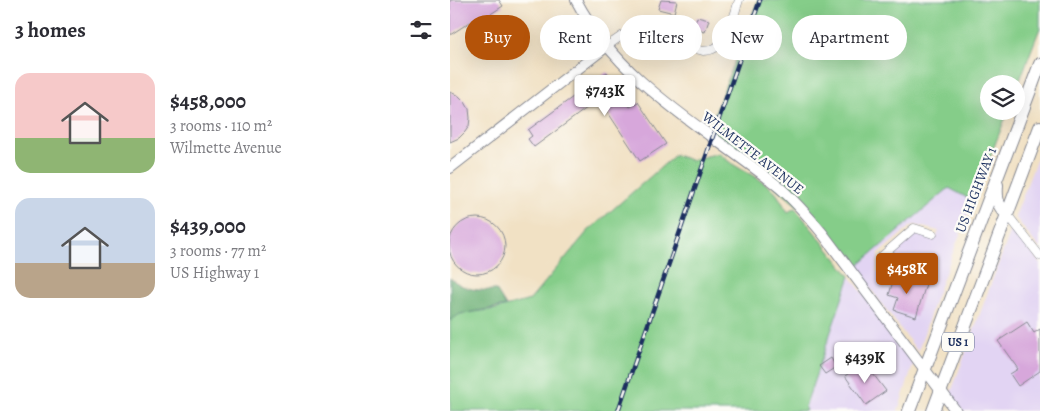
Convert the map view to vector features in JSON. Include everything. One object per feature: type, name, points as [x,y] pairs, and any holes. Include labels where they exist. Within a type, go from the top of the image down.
[{"type":"main road","name":"US HIGHWAY 1","points":[[909,411],[1040,64]]},
{"type":"main road","name":"US 1","points":[[933,411],[1040,127]]},
{"type":"main road","points":[[997,177],[996,200],[999,207],[1007,214]]},
{"type":"street","name":"WILMETTE AVENUE","points":[[576,0],[586,15]]},
{"type":"street","points":[[610,43],[626,33],[635,32],[703,51],[714,50],[726,38],[739,0]]},
{"type":"street","name":"WILMETTE AVENUE","points":[[610,50],[652,92],[779,187],[801,208],[823,234],[956,411]]},
{"type":"street","points":[[450,168],[588,60]]},
{"type":"street","points":[[1007,214],[1040,256]]},
{"type":"street","points":[[881,268],[882,256],[914,228],[933,234]]},
{"type":"shaded area","points":[[1040,150],[1040,249],[1015,217]]},
{"type":"shaded area","points":[[949,188],[973,201],[935,299],[918,352],[855,268]],"holes":[[[915,225],[939,231],[936,238],[915,233],[887,258],[884,272],[876,272],[879,253],[911,226]]]},
{"type":"shaded area","points":[[1012,227],[1040,263],[1040,411],[962,411],[950,395]]},
{"type":"shaded area","points":[[850,276],[914,362],[898,411],[806,411],[805,408]]},
{"type":"green space","points":[[758,0],[1040,0],[1040,28],[1022,75],[980,75],[980,120],[1004,120],[973,201],[949,188],[855,268],[827,231],[706,128],[711,123],[735,60],[782,60],[782,15],[752,15]]},
{"type":"green space","points":[[719,153],[725,159],[772,189],[788,212],[795,208],[850,276],[805,407],[806,411],[450,411],[450,321],[459,314],[497,309],[530,300],[588,231],[675,155],[691,160]]},
{"type":"green space","points":[[450,278],[471,289],[496,290],[506,306],[460,314],[450,321]]},
{"type":"building","points":[[450,0],[499,0],[503,6],[489,15],[465,15],[465,25],[450,35]]},
{"type":"building","points":[[661,0],[677,1],[674,13],[658,9]]},
{"type":"building","points":[[702,18],[709,20],[705,32],[702,31]]},
{"type":"building","points":[[607,72],[630,107],[638,102],[666,144],[640,161],[599,99],[534,147],[528,139],[532,136],[528,130]]},
{"type":"building","points":[[450,92],[459,96],[465,102],[469,109],[470,118],[469,126],[465,132],[459,138],[450,142]]},
{"type":"building","points":[[477,218],[488,220],[497,226],[503,235],[503,257],[497,266],[488,272],[477,274],[466,272],[457,266],[451,257],[451,235],[457,226],[466,220]]},
{"type":"building","points":[[895,274],[926,284],[916,317],[894,310],[898,298],[889,295]]},
{"type":"building","points":[[1027,322],[1034,333],[1040,329],[1040,371],[1018,386],[1010,374],[1018,369],[998,341]]},
{"type":"building","points":[[831,358],[836,367],[825,374],[819,366]]},
{"type":"building","points":[[864,362],[886,391],[866,405],[845,376]]},
{"type":"railway","points":[[618,411],[760,0]]}]
